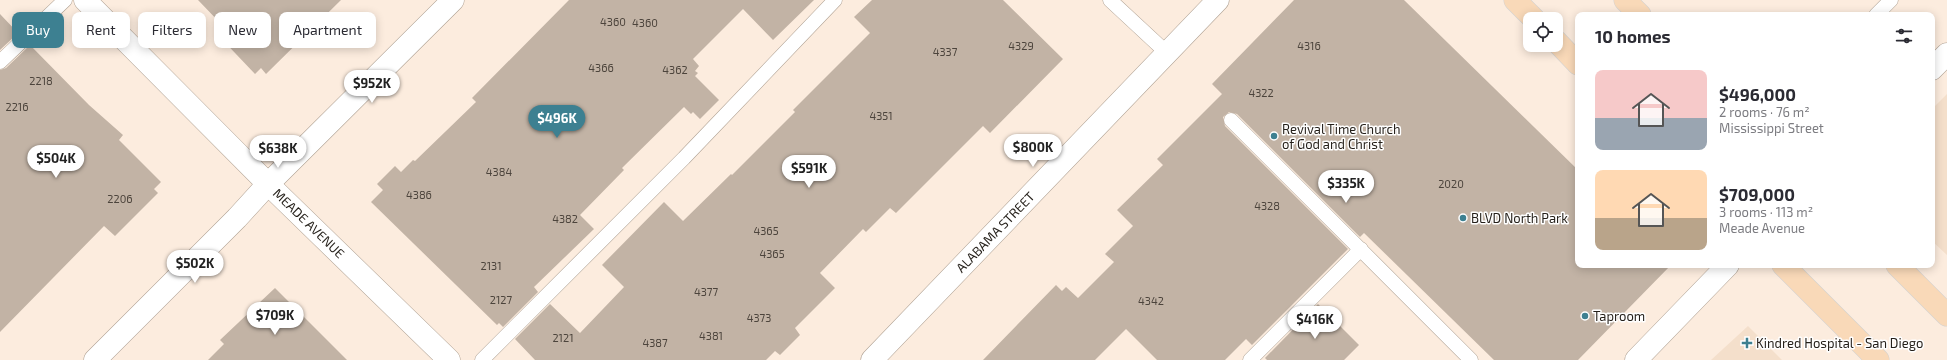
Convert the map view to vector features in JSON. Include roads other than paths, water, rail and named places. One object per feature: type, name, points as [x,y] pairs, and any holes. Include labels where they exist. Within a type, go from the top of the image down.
[{"type":"main road","points":[[1515,0],[1527,12]]},
{"type":"main road","points":[[1625,0],[1637,12]]},
{"type":"main road","points":[[1563,48],[1575,61]]},
{"type":"main road","points":[[1786,268],[1878,360]]},
{"type":"main road","points":[[1900,268],[1947,315]]},
{"type":"street","name":"MEADE AVENUE","points":[[85,0],[268,184],[449,360]]},
{"type":"street","points":[[95,360],[237,218],[268,184],[453,0]]},
{"type":"street","name":"ALABAMA STREET","points":[[872,360],[1218,0]]},
{"type":"street","points":[[1935,66],[1947,54]]},
{"type":"street","points":[[1636,360],[1725,268]]},
{"type":"lane","points":[[0,62],[65,0]]},
{"type":"lane","points":[[482,360],[684,158],[835,0]]},
{"type":"lane","points":[[1110,0],[1167,53]]},
{"type":"lane","points":[[1879,12],[1891,0]]},
{"type":"lane","points":[[1231,120],[1472,360]]},
{"type":"lane","points":[[1250,360],[1361,249]]},
{"type":"place","name":"Revival Time Church of God and Christ","points":[[1274,136]]},
{"type":"place","name":"BLVD North Park","points":[[1463,218]]},
{"type":"place","name":"Taproom","points":[[1585,316]]},
{"type":"place","name":"Kindred Hospital - San Diego","points":[[1747,343]]}]
